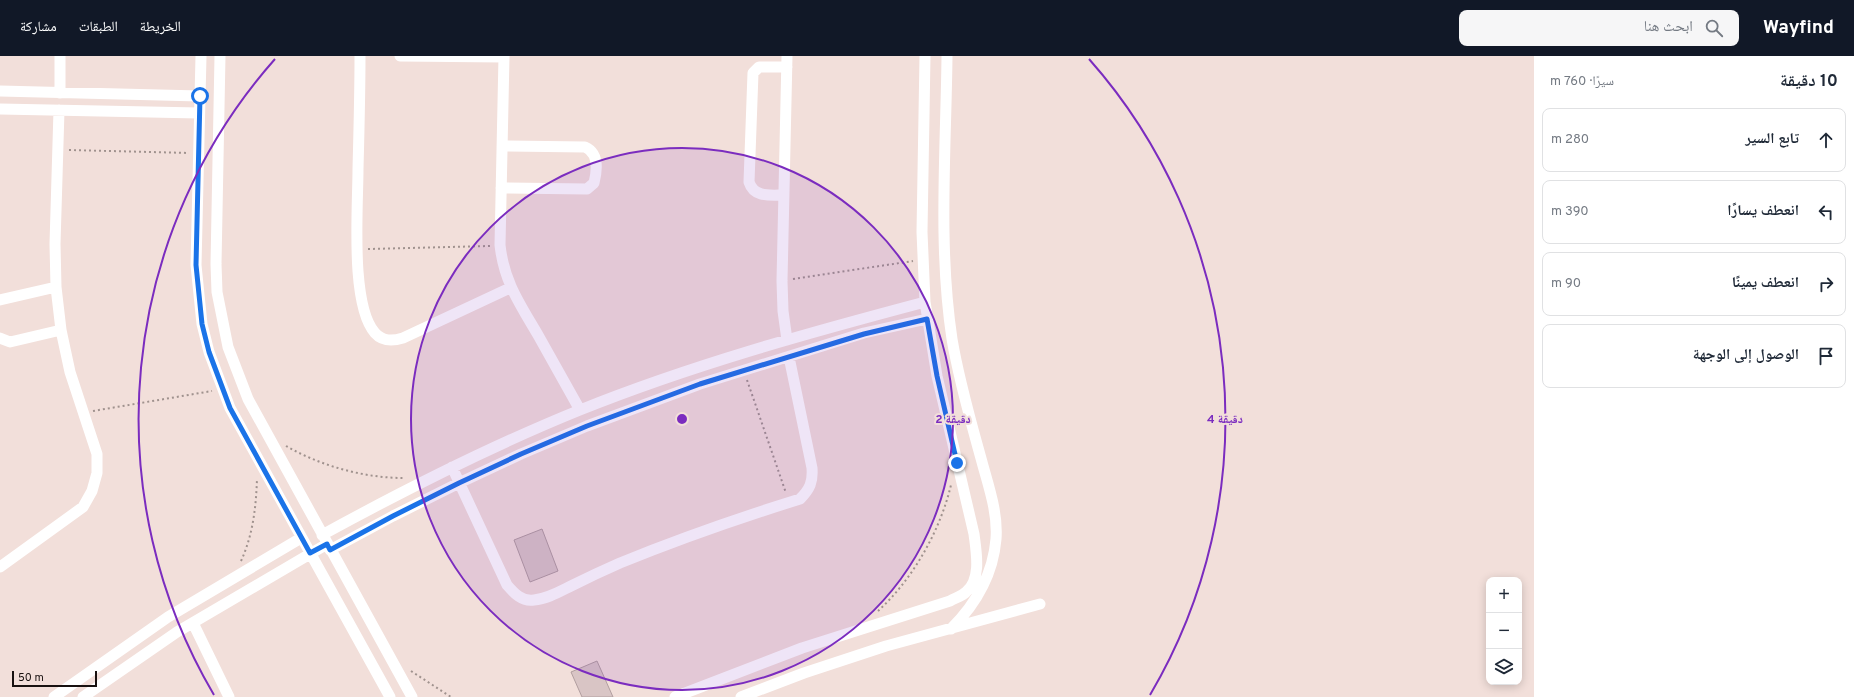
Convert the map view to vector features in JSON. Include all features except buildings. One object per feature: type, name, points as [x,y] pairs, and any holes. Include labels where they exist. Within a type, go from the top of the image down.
[{"type":"street","points":[[60,56],[60,93]]},
{"type":"street","points":[[200,56],[196,265],[198,294],[209,352],[230,408],[390,697]]},
{"type":"street","points":[[220,56],[216,264],[222,320],[232,360],[248,399],[412,697]]},
{"type":"street","points":[[360,56],[357,269],[364,307],[370,326],[375,334],[384,340],[394,341],[403,338],[510,288]]},
{"type":"street","points":[[400,56],[504,56],[500,245],[502,260],[510,288],[580,410]]},
{"type":"street","points":[[675,697],[802,648],[950,602],[967,591],[974,580],[976,559],[974,534],[937,376],[925,302],[922,260],[925,56]]},
{"type":"street","points":[[947,56],[944,238],[948,306],[958,373],[991,497],[996,525],[994,553],[986,582],[971,607],[951,629]]},
{"type":"street","points":[[452,467],[507,584],[519,597],[533,601],[549,597],[600,572],[666,544],[727,522],[800,499],[808,490],[813,479],[812,468],[783,341],[782,281],[784,195],[787,61],[759,67],[753,73],[749,175],[750,186],[756,193],[784,195]]},
{"type":"street","points":[[0,91],[200,96]]},
{"type":"street","points":[[0,109],[199,113]]},
{"type":"street","points":[[0,567],[83,507],[92,491],[97,473],[97,454],[70,372],[61,330],[56,287],[55,244],[59,110]]},
{"type":"street","points":[[501,188],[587,189],[594,183],[596,159],[592,152],[585,147],[502,146]]},
{"type":"street","points":[[0,300],[56,287]]},
{"type":"street","points":[[83,697],[177,632],[326,543],[385,501],[452,467],[514,438],[580,410],[685,372],[783,341],[925,302]]},
{"type":"street","points":[[326,543],[393,516],[521,454],[587,426],[700,384],[744,370],[864,334],[927,319]]},
{"type":"street","points":[[0,338],[10,342],[61,330]]},
{"type":"street","points":[[54,697],[168,617],[302,538]]},
{"type":"street","points":[[740,697],[804,673],[886,646],[1040,604]]},
{"type":"street","points":[[168,617],[177,632]]},
{"type":"street","points":[[192,623],[229,697]]},
{"type":"path","points":[[58,150],[198,153]]},
{"type":"path","points":[[357,249],[500,245]]},
{"type":"path","points":[[782,281],[922,260]]},
{"type":"path","points":[[744,370],[788,502]]},
{"type":"path","points":[[82,412],[222,390]]},
{"type":"path","points":[[286,445],[298,452],[336,467],[362,474],[409,478]]},
{"type":"path","points":[[232,579],[244,555],[252,529],[256,502],[257,475]]},
{"type":"path","points":[[877,612],[904,582],[922,555],[937,526],[952,482]]},
{"type":"path","points":[[409,670],[451,697]]},
{"type":"route","points":[[200,96],[196,265],[202,324],[209,352],[230,408],[310,553],[327,544],[330,550],[459,483],[521,454],[587,426],[700,384],[864,334],[927,319],[930,343],[957,463]]}]
